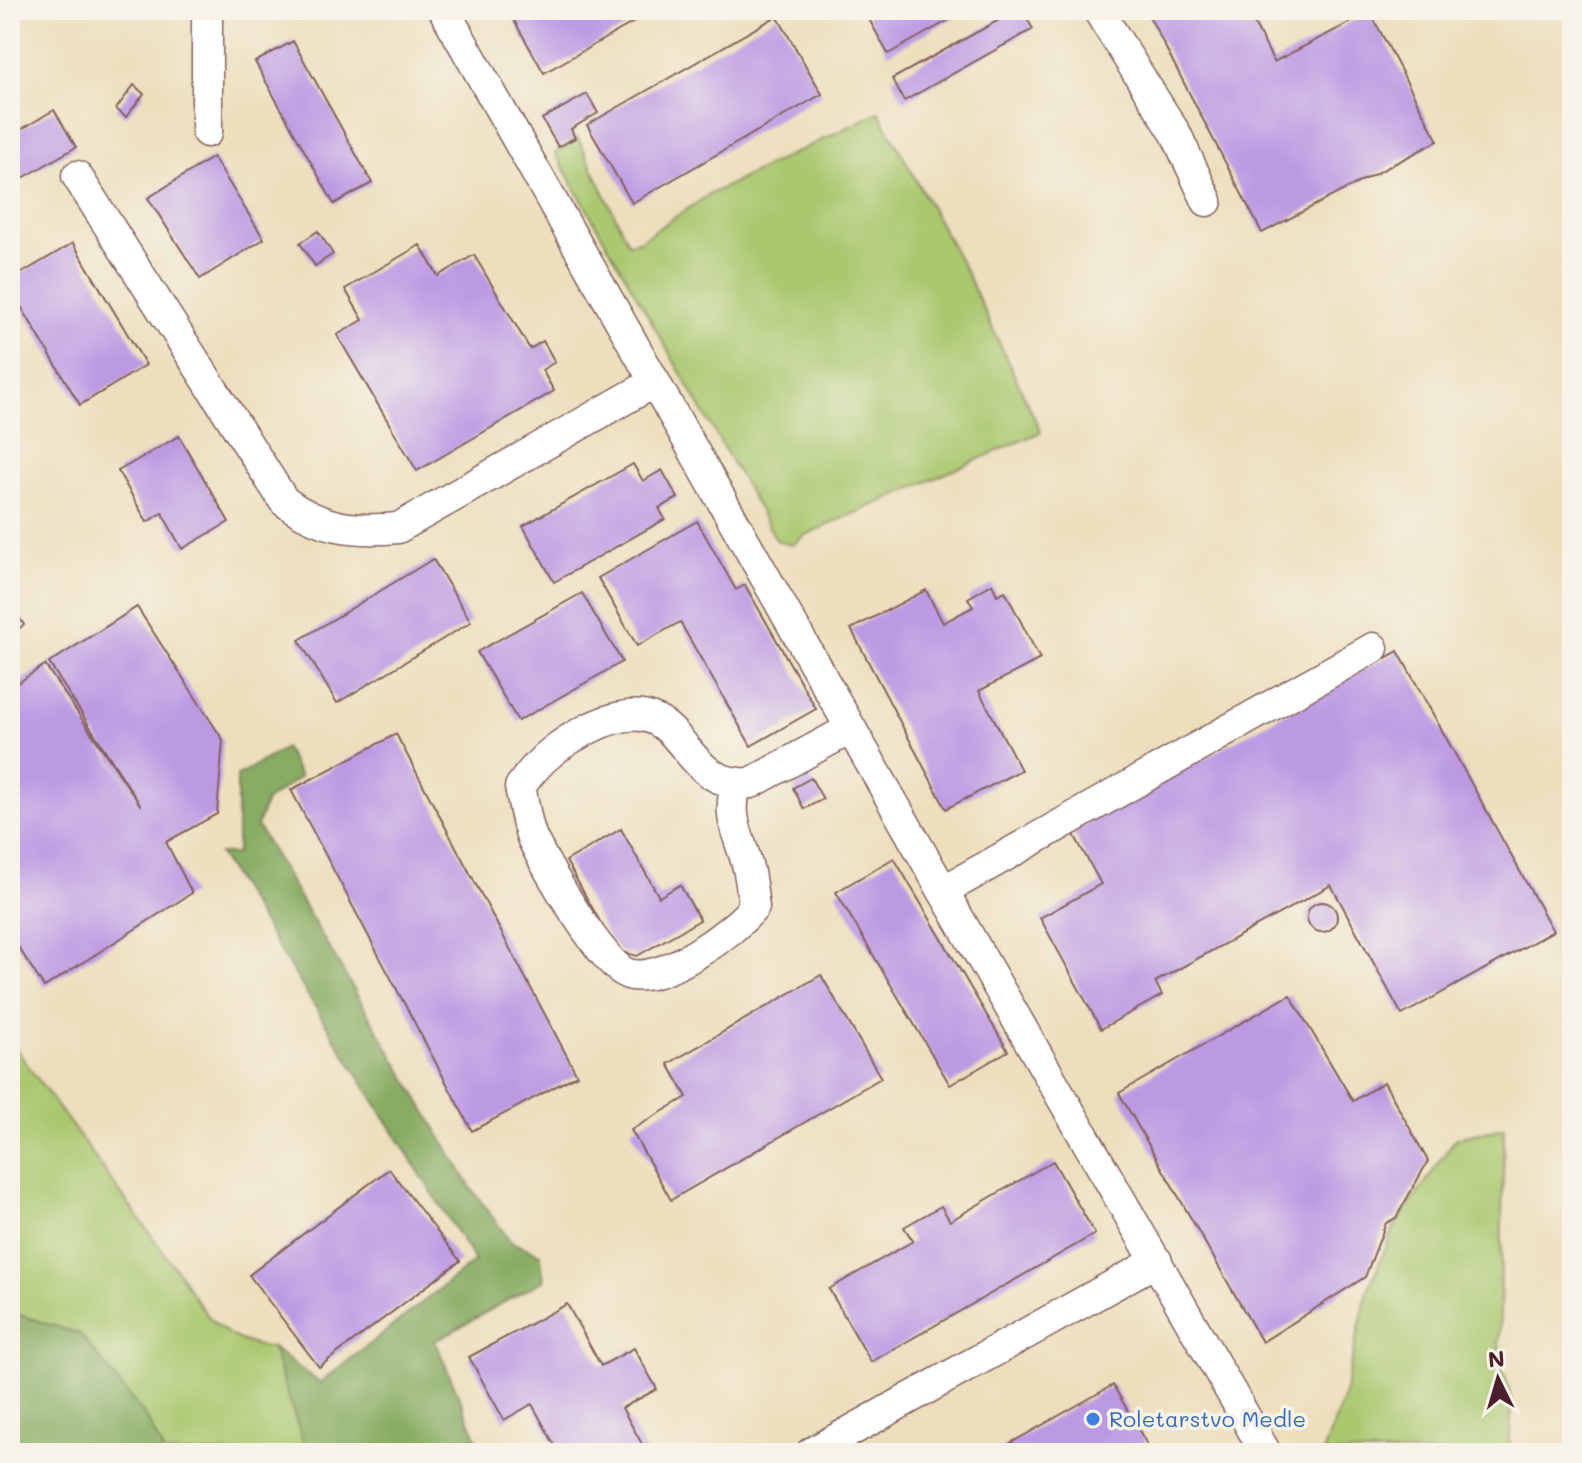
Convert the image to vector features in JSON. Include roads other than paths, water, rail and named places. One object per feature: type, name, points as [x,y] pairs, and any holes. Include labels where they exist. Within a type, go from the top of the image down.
[{"type":"street","points":[[207,10],[207,132]]},
{"type":"street","points":[[444,10],[850,729],[1266,1453]]},
{"type":"street","points":[[1098,10],[1176,134],[1207,201]]},
{"type":"street","points":[[77,176],[284,501],[306,517],[333,527],[360,532],[398,528],[655,382]]},
{"type":"street","points":[[943,891],[1373,648]]},
{"type":"street","points":[[736,784],[730,805],[736,838],[746,862],[754,907],[738,927],[706,948],[662,968],[630,975],[612,965],[595,945],[532,838],[520,787],[552,749],[604,721],[630,715],[649,716],[667,726],[711,777],[736,784],[762,778],[850,729]]},
{"type":"street","points":[[811,1453],[1157,1261]]},
{"type":"place","name":"Roletarstvo Medle","points":[[1093,1419]]}]
